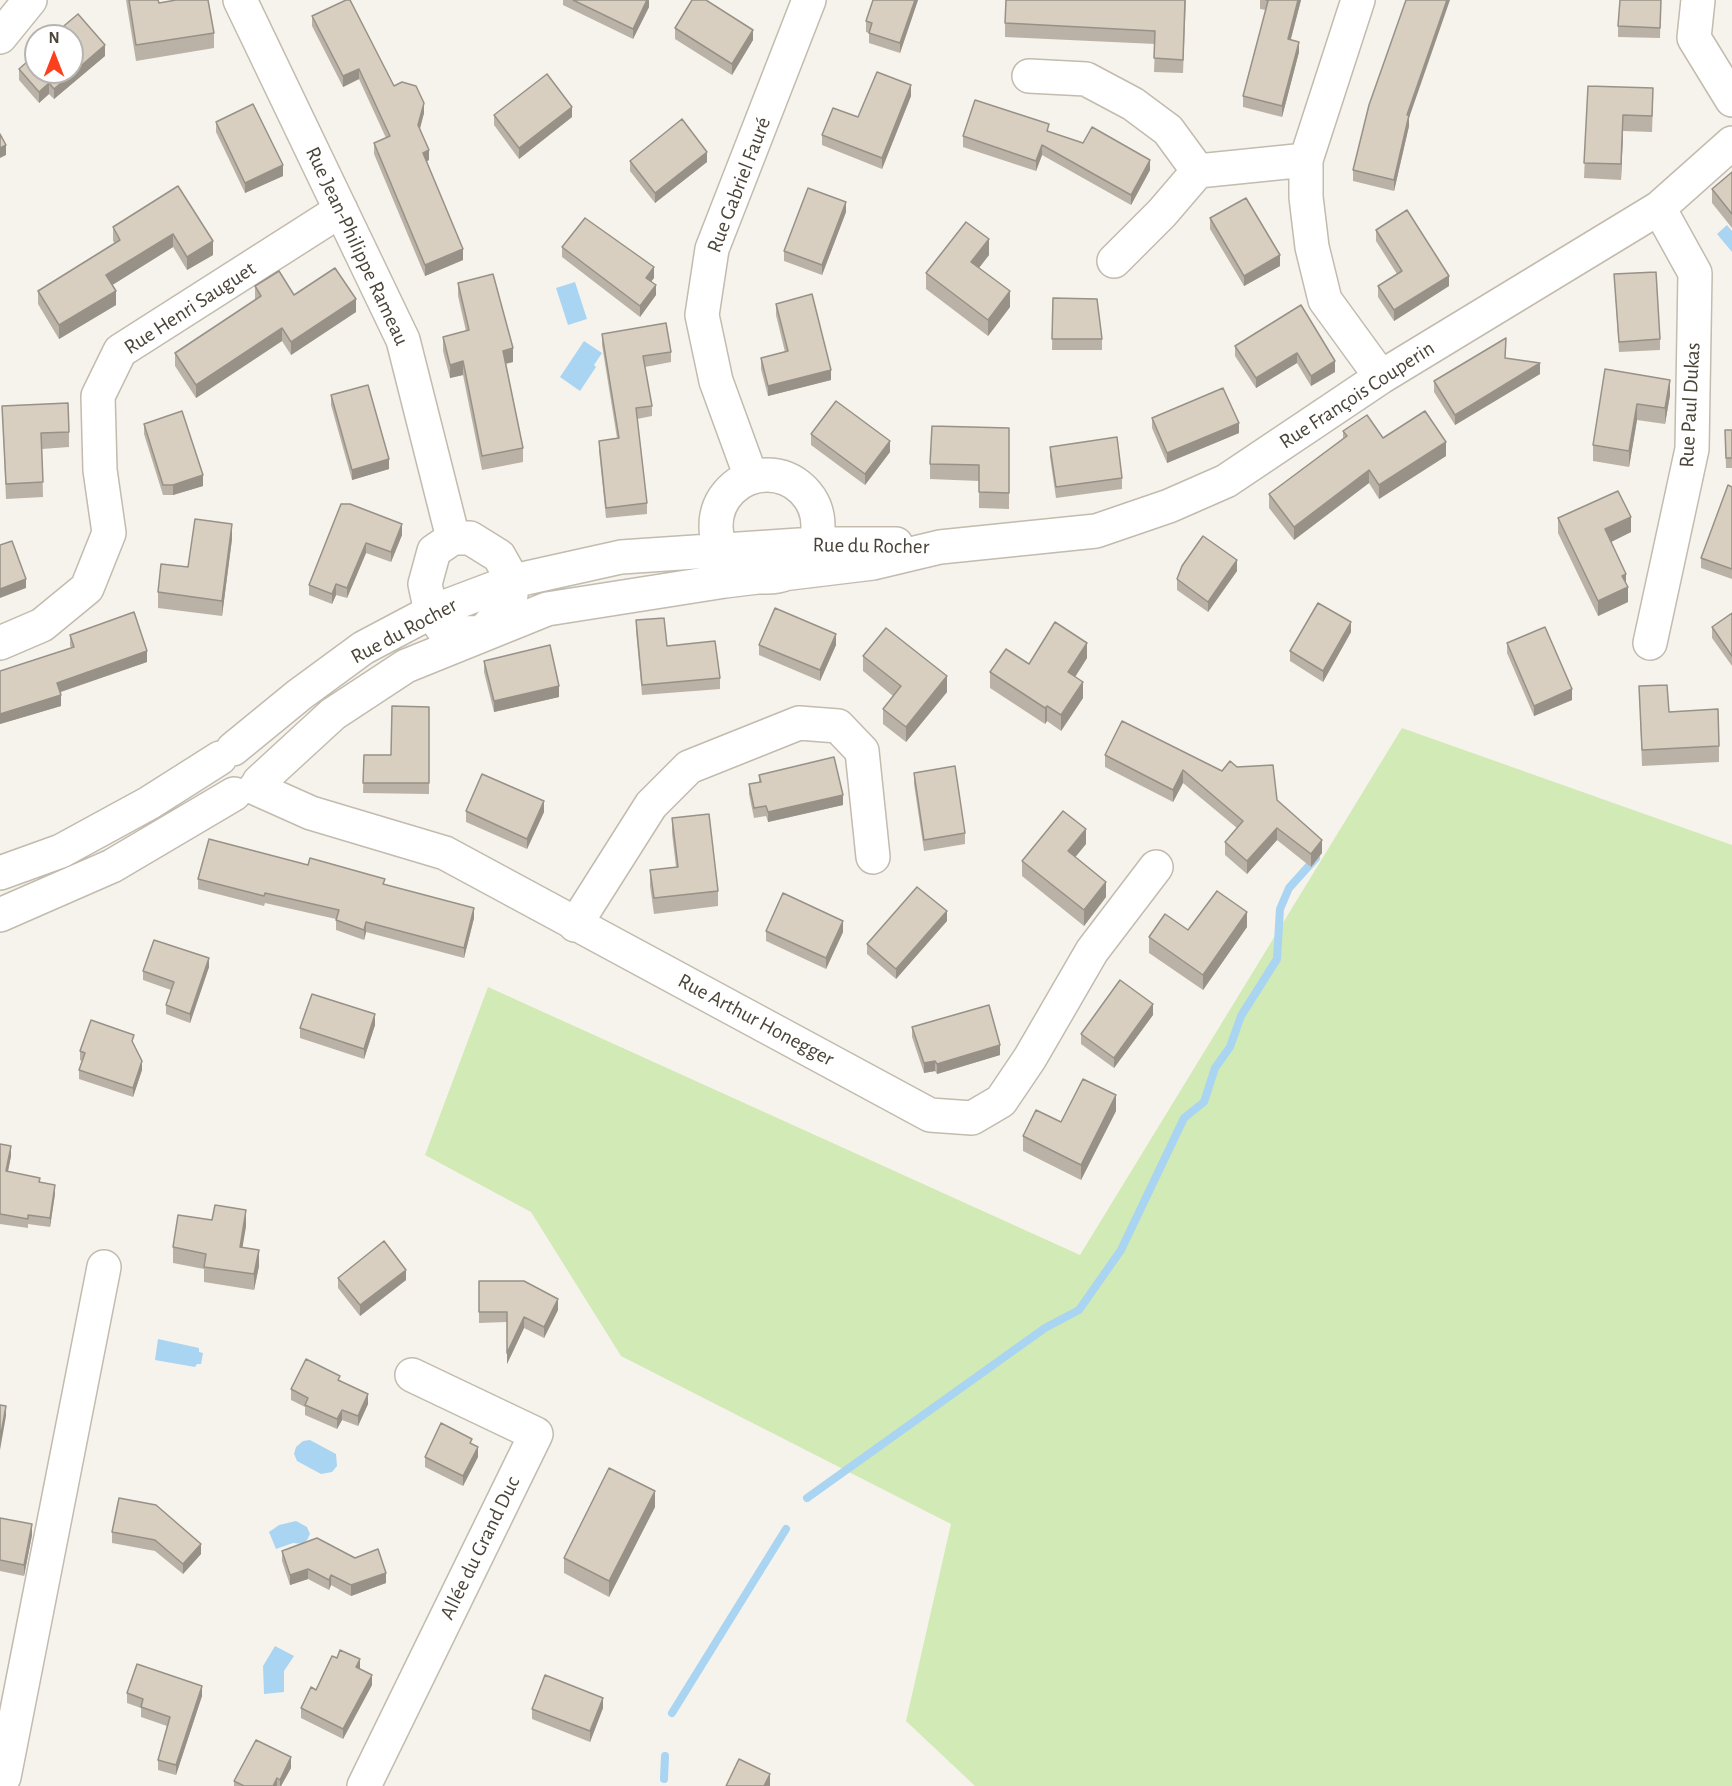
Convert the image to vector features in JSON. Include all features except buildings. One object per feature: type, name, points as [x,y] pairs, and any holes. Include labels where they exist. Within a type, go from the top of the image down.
[{"type":"street","name":"Rue Jean-Philippe Rameau","points":[[240,0],[403,340],[453,538]]},
{"type":"street","points":[[1358,0],[1306,160],[1306,197],[1312,247],[1325,300],[1381,377]]},
{"type":"street","points":[[1698,0],[1694,38],[1732,100]]},
{"type":"street","points":[[0,37],[26,1]]},
{"type":"street","name":"Rue Gabriel Fauré","points":[[751,477],[716,381],[702,315],[712,249],[803,2]]},
{"type":"street","points":[[1029,76],[1086,79],[1133,104],[1168,130],[1198,171]]},
{"type":"street","name":"Rue François Couperin","points":[[940,547],[1096,531],[1169,506],[1226,481],[1381,377],[1659,208],[1732,143]]},
{"type":"street","points":[[1114,261],[1162,213],[1198,171],[1306,160]]},
{"type":"street","name":"Rue Paul Dukas","points":[[1650,643],[1692,449],[1695,273],[1659,208]]},
{"type":"street","name":"Rue Henri Sauguet","points":[[0,643],[42,625],[87,588],[109,533],[100,470],[98,396],[120,351],[341,210]]},
{"type":"street","points":[[775,476],[798,486],[806,494],[816,514],[814,544],[798,566],[772,577],[760,576],[737,568],[721,549],[716,532],[719,508],[726,495],[751,477],[775,476]]},
{"type":"street","points":[[453,538],[470,538],[499,556],[513,581],[510,602],[482,633],[446,632],[431,612],[425,584],[434,551],[453,538]]},
{"type":"street","name":"Rue du Rocher","points":[[0,873],[62,851],[149,803],[226,754],[299,695],[363,648],[431,612],[513,581],[621,557],[721,549],[872,542],[940,547]]},
{"type":"street","name":"Rue du Rocher","points":[[0,915],[112,866],[249,788],[333,714],[406,666],[482,633],[547,609],[725,581],[873,563],[940,547]]},
{"type":"street","points":[[574,925],[651,805],[689,767],[799,723],[838,726],[862,751],[873,857]]},
{"type":"street","name":"Rue Arthur Honegger","points":[[226,754],[216,772],[221,786],[249,788],[311,813],[445,853],[574,925],[678,978],[930,1115],[972,1118],[1001,1101],[1030,1058],[1092,951],[1156,867]]},
{"type":"street","points":[[0,1783],[4,1777],[104,1267]]},
{"type":"street","name":"Allée du Grand Duc","points":[[364,1786],[536,1434],[412,1375]]},
{"type":"green space","points":[[1402,728],[1732,845],[1732,1786],[975,1786],[906,1721],[951,1524],[621,1356],[531,1212],[425,1155],[488,987],[1080,1255]]},
{"type":"water","points":[[1727,225],[1732,231],[1732,252],[1717,234]]},
{"type":"water","points":[[575,282],[587,319],[568,325],[556,288]]},
{"type":"water","points":[[584,341],[602,353],[594,365],[596,367],[580,391],[560,377]]},
{"type":"water","points":[[158,1339],[199,1348],[199,1352],[203,1353],[201,1364],[195,1367],[155,1360]]},
{"type":"water","points":[[310,1440],[336,1454],[337,1466],[332,1472],[321,1474],[297,1461],[294,1454],[296,1447],[303,1441]]},
{"type":"water","points":[[296,1521],[307,1527],[310,1534],[307,1540],[303,1544],[293,1543],[276,1549],[269,1532],[279,1525]]},
{"type":"water","points":[[275,1646],[294,1656],[284,1671],[284,1692],[264,1694],[263,1666]]},
{"type":"waterway","points":[[807,1498],[1045,1328],[1079,1310],[1121,1250],[1184,1118],[1204,1102],[1215,1068],[1230,1047],[1241,1016],[1277,959],[1280,909],[1289,888],[1316,858]]},
{"type":"waterway","points":[[672,1713],[786,1529]]},
{"type":"waterway","points":[[664,1779],[665,1756]]}]
